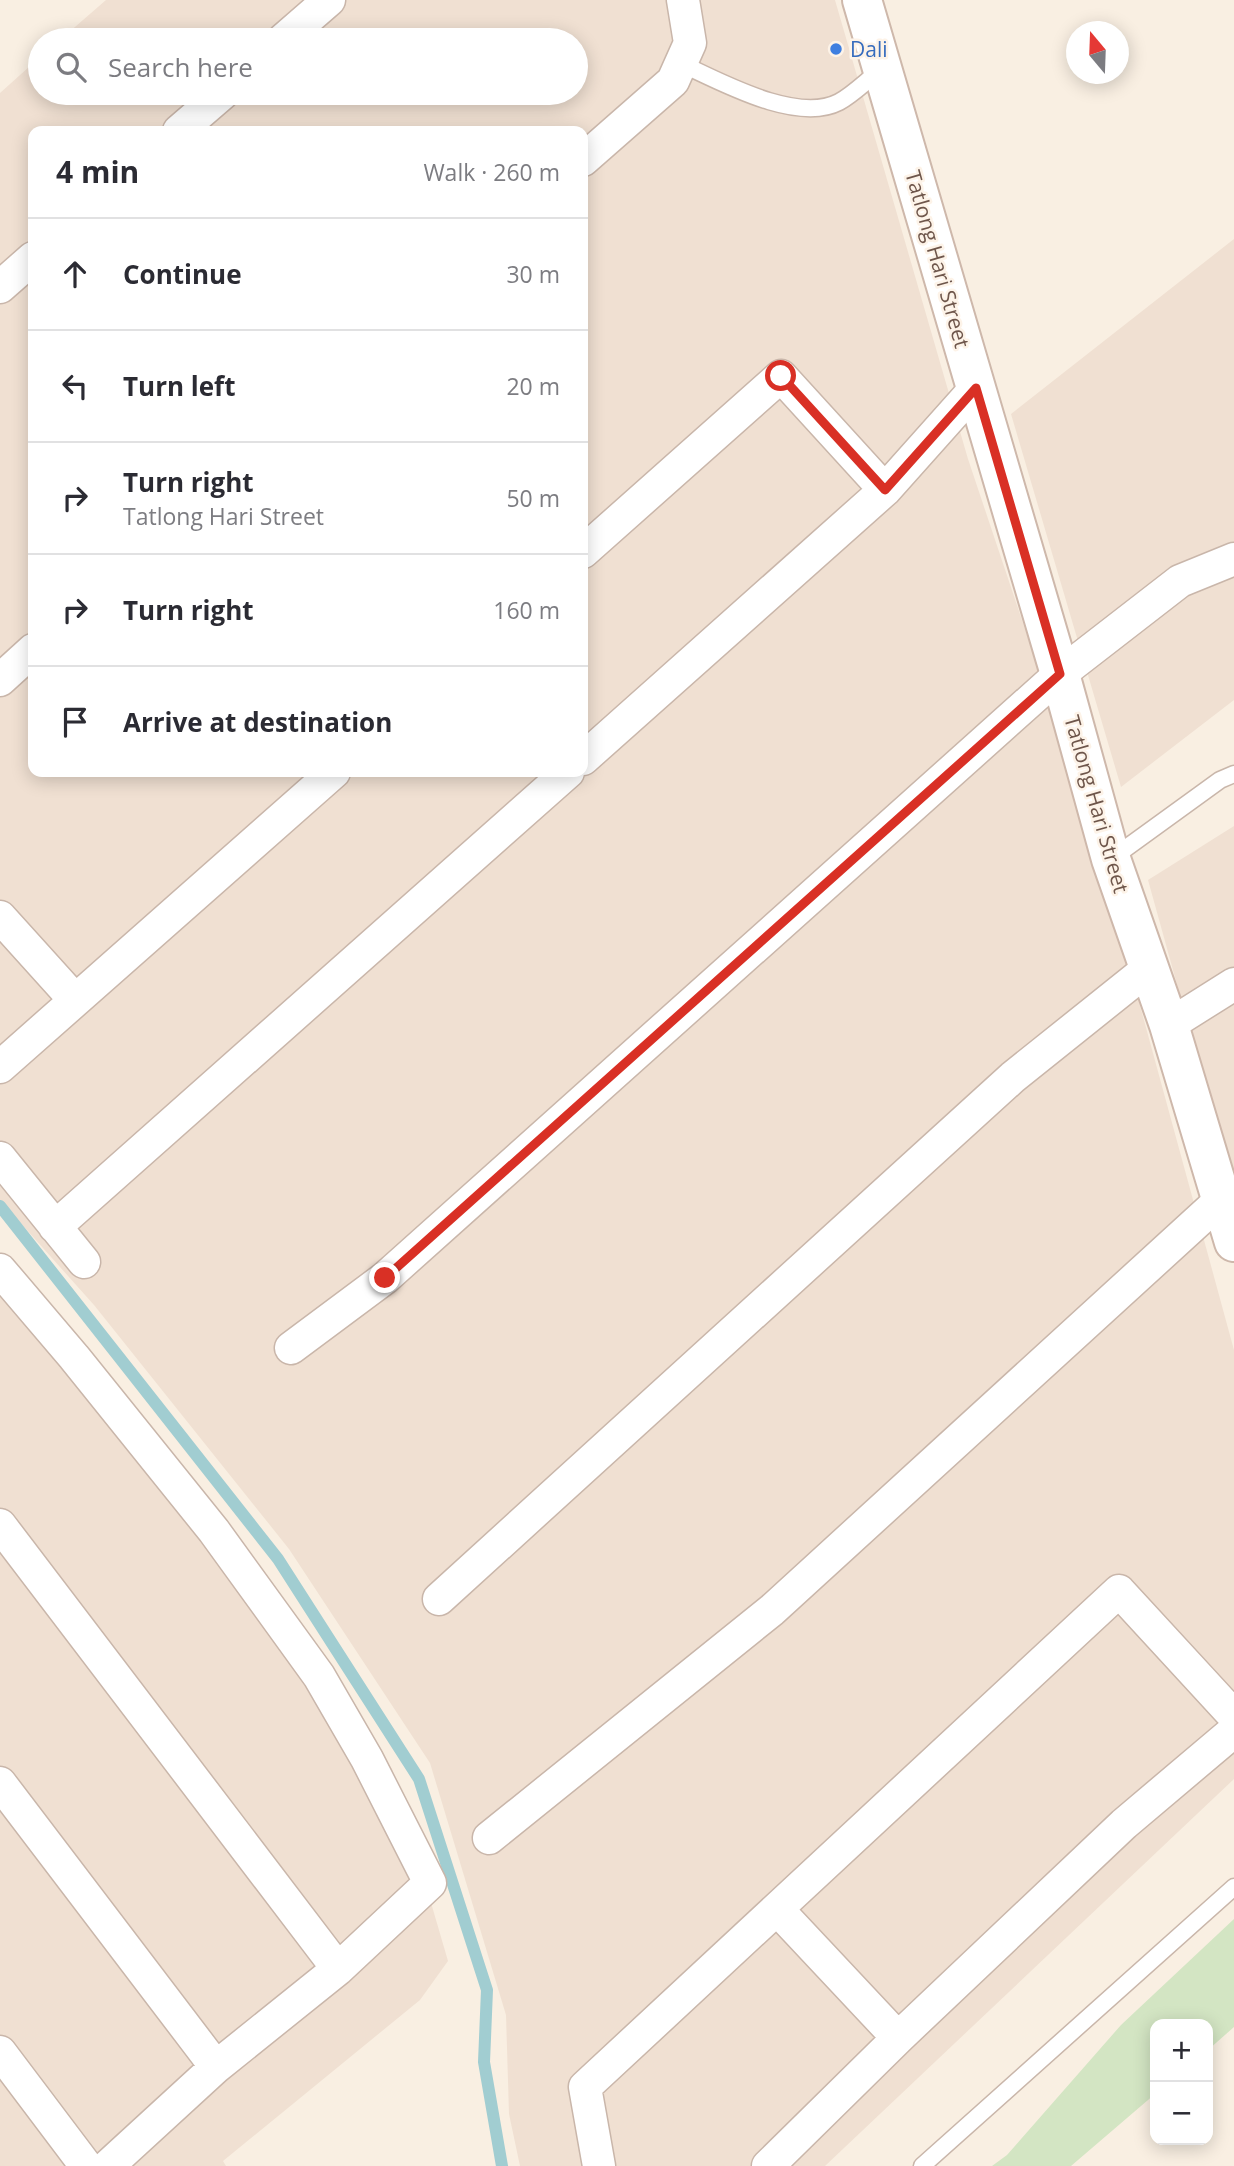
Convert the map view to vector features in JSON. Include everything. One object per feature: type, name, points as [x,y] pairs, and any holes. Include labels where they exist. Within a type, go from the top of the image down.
[{"type":"street","points":[[297,28],[329,0]]},
{"type":"street","points":[[588,156],[673,81],[690,43],[683,0]]},
{"type":"street","name":"Tatlong Hari Street","points":[[862,0],[1060,674],[1111,859],[1228,1196],[1234,1242]]},
{"type":"street","points":[[184,126],[209,105]]},
{"type":"street","points":[[0,287],[28,262]]},
{"type":"street","points":[[588,548],[781,376],[885,490]]},
{"type":"street","points":[[588,755],[885,490],[976,388]]},
{"type":"street","points":[[291,1348],[385,1278],[1060,674],[1180,581],[1234,559]]},
{"type":"street","points":[[0,680],[28,655]]},
{"type":"street","points":[[0,1067],[328,777]]},
{"type":"street","points":[[55,1227],[562,777]]},
{"type":"street","points":[[0,917],[75,1000]]},
{"type":"street","points":[[439,1599],[1013,1077],[1148,969]]},
{"type":"street","points":[[1169,1025],[1234,984]]},
{"type":"street","points":[[0,1158],[84,1262]]},
{"type":"street","points":[[489,1838],[772,1610],[1228,1196]]},
{"type":"street","points":[[0,1270],[214,1531],[319,1676],[368,1759],[430,1883],[338,1969],[216,2067],[107,2166]]},
{"type":"street","points":[[0,1525],[338,1969]]},
{"type":"street","points":[[599,2166],[585,2087],[1119,1591],[1234,1716]]},
{"type":"street","points":[[768,2166],[898,2038],[1124,1824],[1234,1731]]},
{"type":"street","points":[[0,1783],[216,2067]]},
{"type":"street","points":[[777,1909],[898,2038]]},
{"type":"street","points":[[0,2052],[86,2166]]},
{"type":"lane","points":[[682,64],[744,92],[784,106],[810,108],[838,103],[882,69]]},
{"type":"lane","points":[[1111,859],[1220,780],[1234,774]]},
{"type":"lane","points":[[922,2166],[1234,1887]]},
{"type":"shaded area","points":[[106,0],[835,0],[968,459],[1091,826],[1234,1350],[1234,1779],[825,2166],[520,2166],[509,2114],[506,2015],[430,1763],[289,1549],[94,1305],[0,1200],[0,93],[28,68],[28,105],[588,105],[588,28],[74,28]]},
{"type":"shaded area","points":[[1234,239],[1234,700],[1121,787],[1011,414]]},
{"type":"shaded area","points":[[1234,826],[1234,1190],[1148,880]]},
{"type":"shaded area","points":[[0,1258],[392,1769],[448,1961],[420,2000],[223,2161],[226,2166],[0,2166]]},
{"type":"green space","points":[[1234,1919],[1234,2027],[1213,2046],[1213,2019],[1150,2019],[1150,2098],[1071,2166],[992,2166],[1007,2155],[1121,2025]]},
{"type":"waterway","points":[[0,1206],[278,1559],[419,1779],[487,1990],[484,2062],[502,2166]]},
{"type":"place","name":"Dali","points":[[836,49]]},
{"type":"route","points":[[385,1278],[1060,674],[976,388],[885,490],[781,376]]}]
